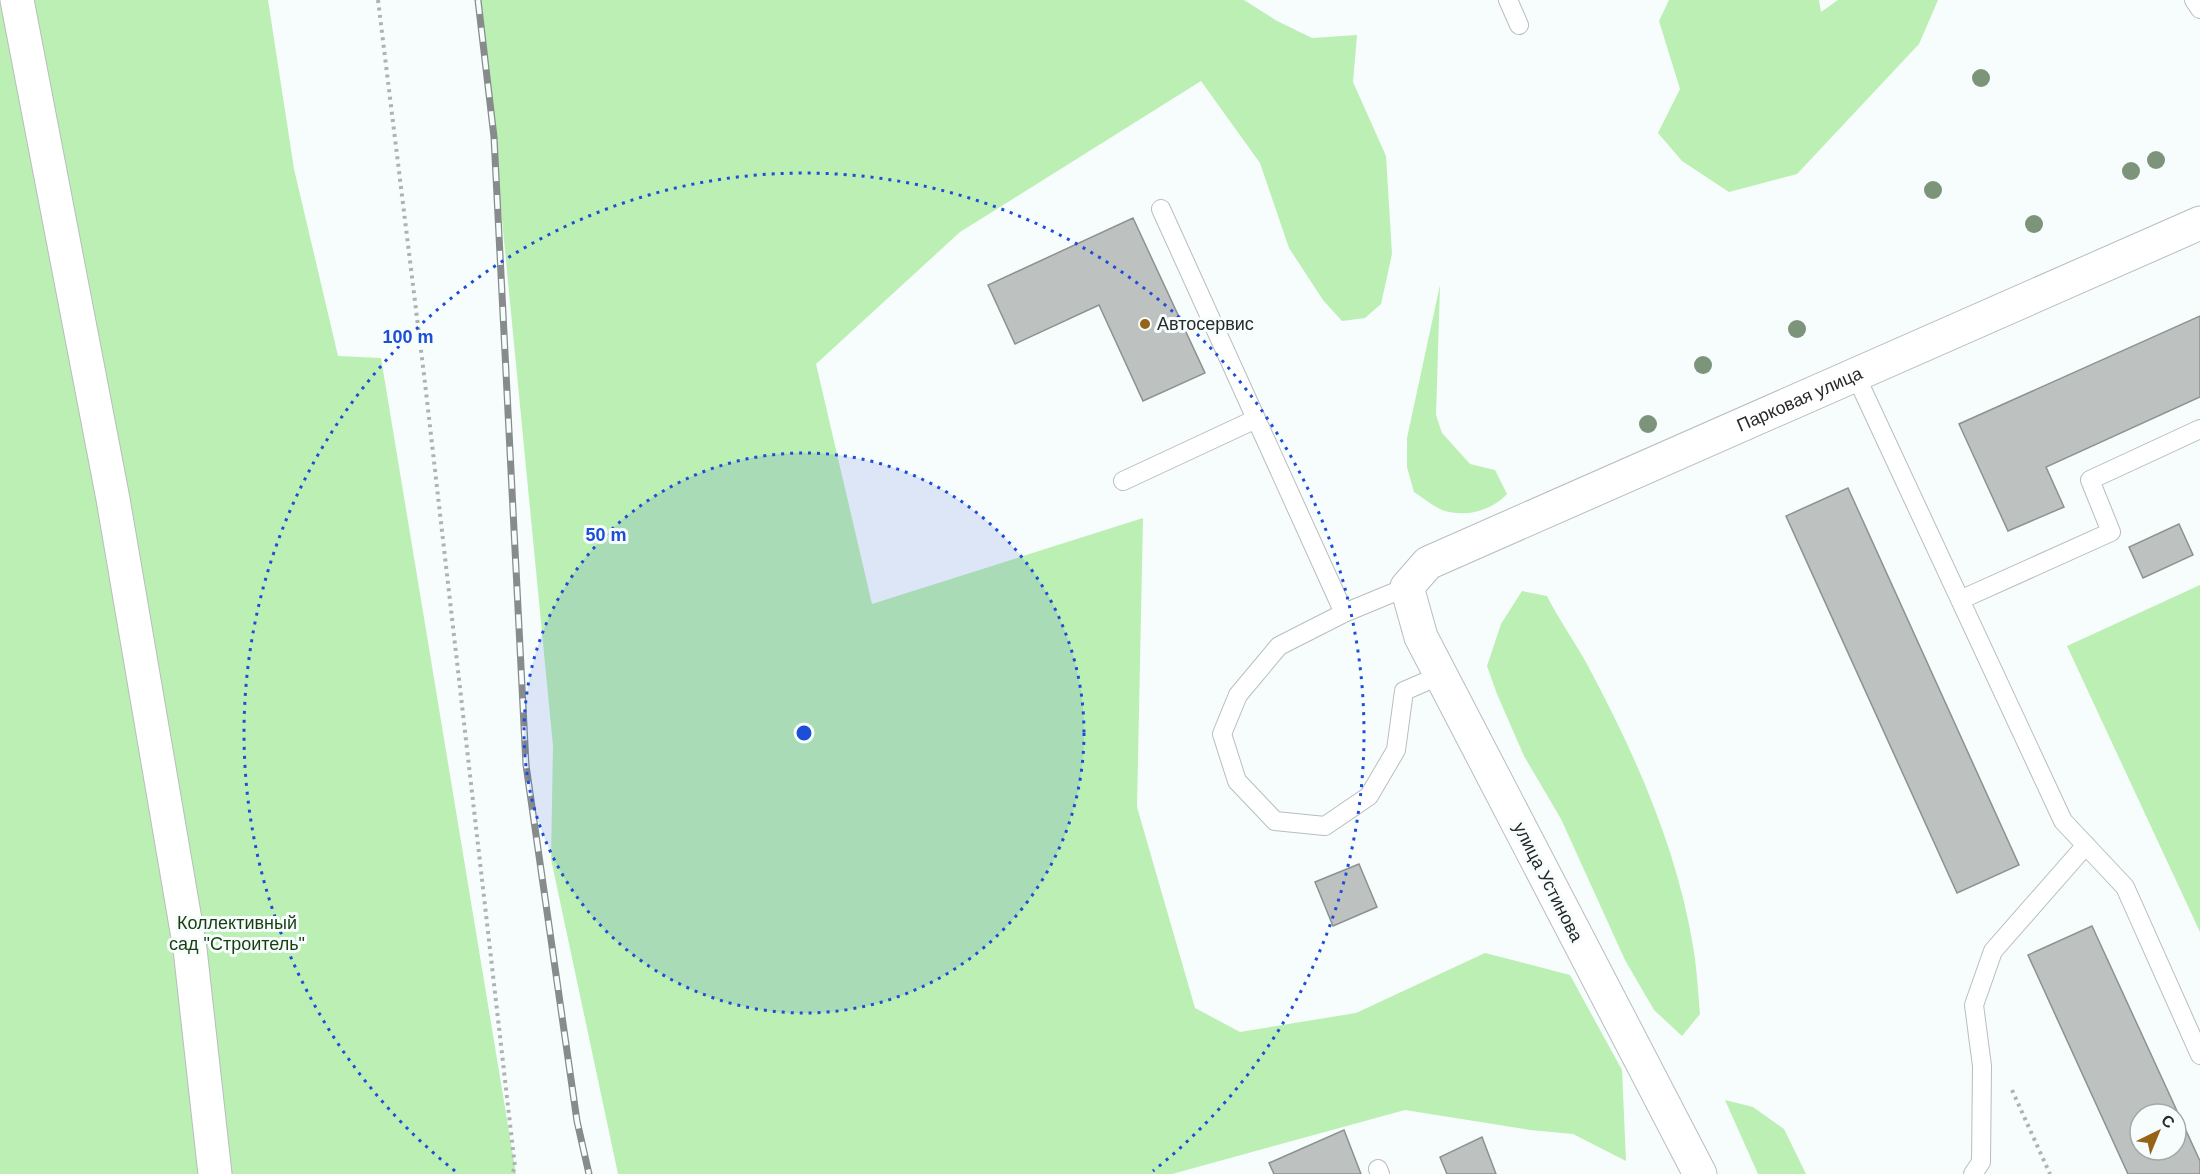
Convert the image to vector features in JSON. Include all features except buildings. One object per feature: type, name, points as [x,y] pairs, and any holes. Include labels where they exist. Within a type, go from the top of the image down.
[{"type":"street","points":[[17,0],[113,499],[189,949],[215,1174]]},
{"type":"street","name":"Парковая улица","points":[[1407,587],[1428,563],[2200,223]]},
{"type":"street","name":"улица Устинова","points":[[1407,587],[1421,637],[1700,1174]]},
{"type":"lane","points":[[1508,0],[1519,25]]},
{"type":"lane","points":[[2194,0],[2200,9]]},
{"type":"lane","points":[[1161,209],[1344,613]]},
{"type":"lane","points":[[1855,374],[2063,821],[2125,887],[2200,1055]]},
{"type":"lane","points":[[1123,481],[1256,418]]},
{"type":"lane","points":[[1960,600],[2111,532],[2090,480],[2200,429]]},
{"type":"lane","points":[[1407,587],[1344,613],[1279,646],[1238,695],[1222,734],[1237,781],[1275,821],[1325,826],[1370,796],[1396,750],[1404,691],[1441,675]]},
{"type":"lane","points":[[1973,1174],[1981,1161],[1982,1066],[1974,1005],[1993,951],[2086,845]]},
{"type":"path","points":[[378,0],[425,383],[514,1174]]},
{"type":"green space","name":"Коллективный сад \"Строитель\"","points":[[0,0],[268,0],[294,169],[338,356],[381,358],[516,1174],[0,1174]]},
{"type":"green space","points":[[478,0],[1244,0],[1277,21],[1312,38],[1357,35],[1353,82],[1386,156],[1392,254],[1381,304],[1365,318],[1342,321],[1323,300],[1289,248],[1260,163],[1201,81],[960,232],[816,364],[872,604],[1143,518],[1137,807],[1195,1008],[1240,1032],[1356,1013],[1485,953],[1570,975],[1622,1070],[1626,1161],[1573,1134],[1530,1130],[1405,1110],[1172,1174],[618,1174],[551,859],[553,746],[494,137]]},
{"type":"green space","points":[[1669,0],[1819,0],[1821,12],[1838,0],[1938,0],[1919,44],[1797,174],[1729,192],[1682,161],[1658,133],[1680,89],[1659,21]]},
{"type":"green space","points":[[1440,285],[1436,415],[1442,433],[1470,464],[1495,470],[1507,494],[1485,509],[1468,513],[1442,510],[1414,492],[1407,467],[1407,438]]},
{"type":"green space","points":[[2200,585],[2200,932],[2067,646]]},
{"type":"green space","points":[[1522,591],[1547,596],[1583,657],[1638,767],[1665,838],[1686,909],[1693,946],[1700,1014],[1682,1036],[1654,1010],[1625,960],[1561,819],[1524,756],[1497,694],[1487,666],[1501,624]]},
{"type":"green space","points":[[1725,1100],[1753,1107],[1784,1129],[1806,1174],[1758,1174]]},
{"type":"railway","points":[[478,0],[494,137],[526,765],[577,1121],[589,1174]]},
{"type":"place","name":"Автосервис","points":[[1145,324]]}]
